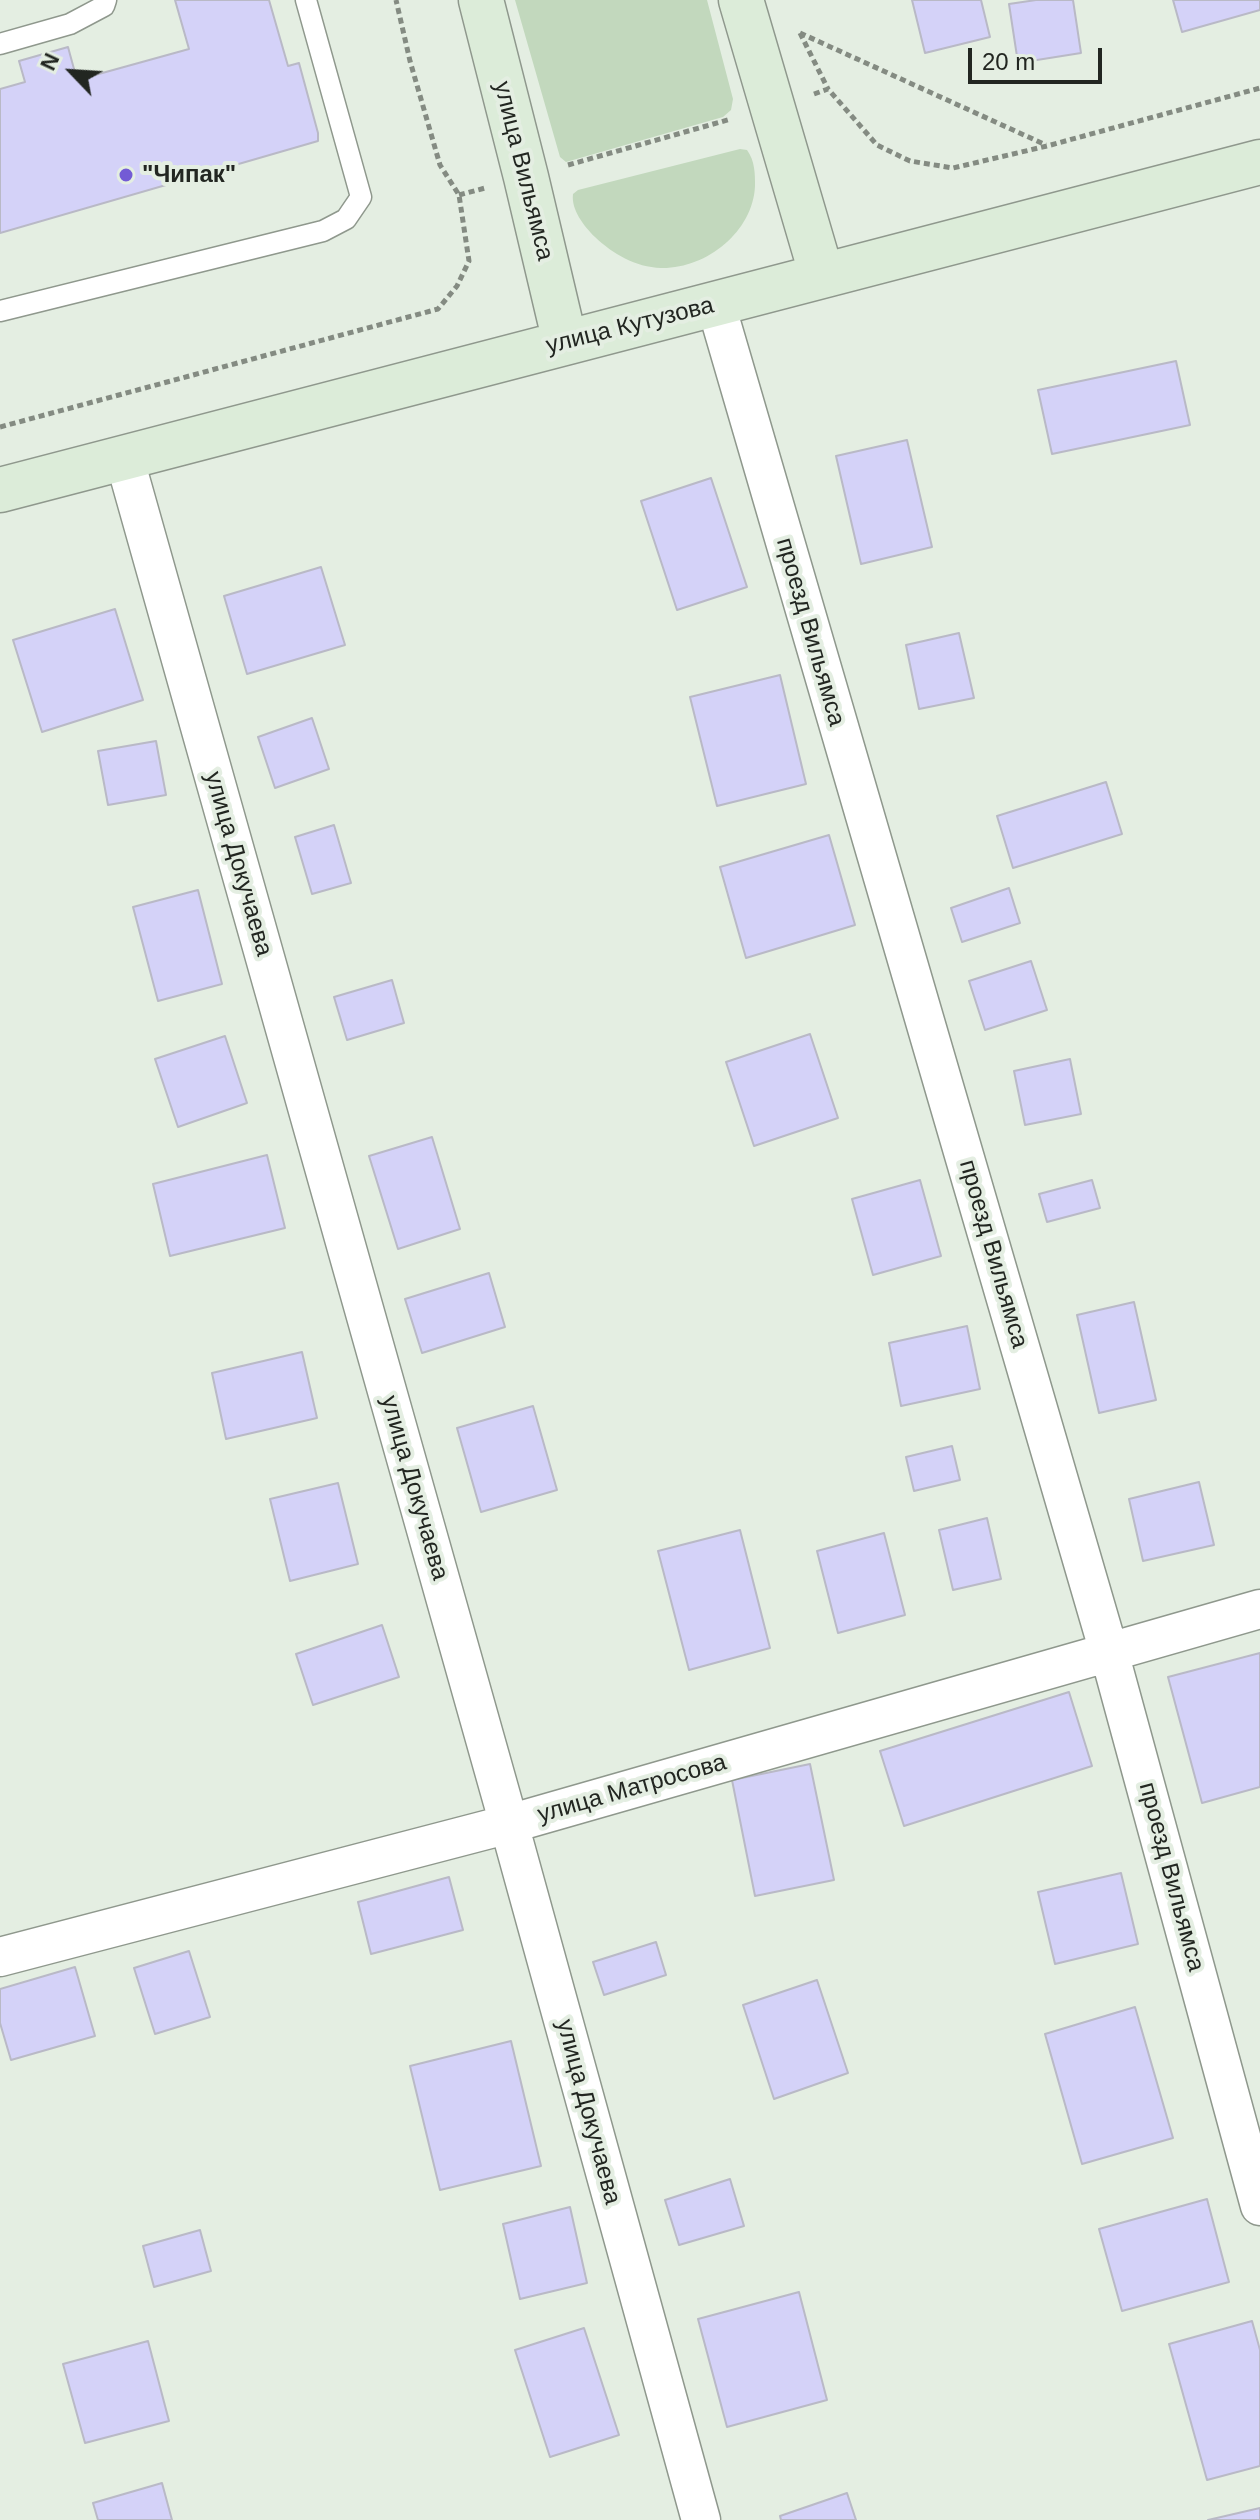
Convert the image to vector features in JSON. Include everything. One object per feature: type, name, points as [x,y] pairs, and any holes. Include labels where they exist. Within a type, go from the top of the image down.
[{"type":"main road","name":"улица Вильямса","points":[[481,0],[565,342]]},
{"type":"main road","points":[[741,0],[822,276]]},
{"type":"main road","name":"улица Кутузова","points":[[0,490],[1260,162]]},
{"type":"street","name":"проезд Вильямса","points":[[716,305],[1109,1652],[1260,2206]]},
{"type":"street","name":"улица Докучаева","points":[[124,457],[509,1824],[701,2520]]},
{"type":"street","name":"улица Матросова","points":[[0,1957],[509,1824],[1260,1609]]},
{"type":"lane","points":[[0,44],[70,24],[104,6],[106,0]]},
{"type":"lane","points":[[0,311],[323,231],[346,219],[361,197],[306,0]]},
{"type":"path","points":[[0,427],[438,309],[457,286],[469,261],[459,195],[440,165],[396,0]]},
{"type":"path","points":[[797,22],[828,89],[877,145],[910,161],[953,168],[1047,146],[1260,88]]},
{"type":"path","points":[[800,33],[1047,146]]},
{"type":"path","points":[[459,195],[828,89]]},
{"type":"green space","points":[[515,0],[707,0],[733,99],[731,110],[723,117],[566,162],[560,157]]},
{"type":"green space","points":[[740,149],[750,154],[755,172],[752,203],[746,218],[724,245],[694,262],[661,268],[625,258],[595,237],[576,212],[573,194],[578,190]]},
{"type":"building","points":[[175,0],[269,0],[288,66],[299,63],[318,141],[0,233],[0,89],[25,82],[19,61],[68,47],[77,80],[189,49]]},
{"type":"building","points":[[912,0],[981,0],[990,37],[925,53]]},
{"type":"building","points":[[1073,0],[1081,53],[1018,63],[1009,4]]},
{"type":"building","points":[[1173,0],[1260,0],[1260,10],[1182,32]]},
{"type":"building","points":[[1176,361],[1190,425],[1052,454],[1038,390]]},
{"type":"building","points":[[907,440],[932,547],[861,564],[836,456]]},
{"type":"building","points":[[711,478],[747,587],[677,610],[641,501]]},
{"type":"building","points":[[321,567],[345,645],[247,674],[224,596]]},
{"type":"building","points":[[115,609],[143,700],[42,732],[13,640]]},
{"type":"building","points":[[959,633],[974,698],[919,709],[906,645]]},
{"type":"building","points":[[780,675],[806,784],[717,806],[690,697]]},
{"type":"building","points":[[312,718],[329,769],[275,788],[258,737]]},
{"type":"building","points":[[156,741],[166,795],[108,805],[98,751]]},
{"type":"building","points":[[1106,782],[1122,834],[1013,868],[997,816]]},
{"type":"building","points":[[334,825],[351,883],[312,894],[295,837]]},
{"type":"building","points":[[829,835],[855,925],[746,958],[720,867]]},
{"type":"building","points":[[1009,888],[1020,923],[962,942],[951,908]]},
{"type":"building","points":[[198,890],[222,984],[158,1001],[133,907]]},
{"type":"building","points":[[1031,961],[1047,1010],[985,1030],[969,981]]},
{"type":"building","points":[[392,980],[404,1023],[347,1040],[334,997]]},
{"type":"building","points":[[810,1034],[838,1118],[754,1146],[726,1062]]},
{"type":"building","points":[[225,1036],[247,1103],[178,1127],[155,1059]]},
{"type":"building","points":[[1070,1059],[1081,1114],[1025,1125],[1014,1071]]},
{"type":"building","points":[[432,1137],[460,1229],[398,1249],[369,1156]]},
{"type":"building","points":[[267,1155],[285,1228],[170,1256],[153,1184]]},
{"type":"building","points":[[920,1180],[941,1256],[873,1275],[852,1199]]},
{"type":"building","points":[[1092,1180],[1100,1208],[1047,1222],[1039,1194]]},
{"type":"building","points":[[489,1273],[505,1327],[422,1353],[405,1299]]},
{"type":"building","points":[[1134,1302],[1156,1400],[1099,1413],[1077,1315]]},
{"type":"building","points":[[967,1326],[980,1389],[901,1406],[889,1343]]},
{"type":"building","points":[[302,1352],[317,1418],[226,1439],[212,1373]]},
{"type":"building","points":[[533,1406],[557,1490],[481,1512],[457,1428]]},
{"type":"building","points":[[952,1446],[960,1480],[914,1491],[906,1457]]},
{"type":"building","points":[[1199,1482],[1214,1545],[1143,1561],[1129,1499]]},
{"type":"building","points":[[338,1483],[358,1564],[290,1581],[270,1499]]},
{"type":"building","points":[[987,1518],[1001,1579],[953,1590],[939,1530]]},
{"type":"building","points":[[740,1530],[770,1648],[689,1670],[658,1551]]},
{"type":"building","points":[[884,1533],[905,1615],[838,1633],[817,1551]]},
{"type":"building","points":[[382,1625],[399,1677],[313,1705],[296,1654]]},
{"type":"building","points":[[1260,1653],[1260,1787],[1202,1803],[1168,1677]]},
{"type":"building","points":[[1069,1692],[1092,1766],[904,1826],[880,1751]]},
{"type":"building","points":[[810,1764],[834,1880],[755,1896],[732,1780]]},
{"type":"building","points":[[1121,1873],[1138,1944],[1055,1964],[1038,1892]]},
{"type":"building","points":[[449,1877],[463,1930],[371,1954],[358,1902]]},
{"type":"building","points":[[656,1942],[666,1975],[604,1995],[593,1962]]},
{"type":"building","points":[[189,1951],[210,2017],[155,2034],[134,1968]]},
{"type":"building","points":[[75,1967],[95,2036],[11,2060],[0,2023],[0,1989]]},
{"type":"building","points":[[817,1980],[848,2073],[774,2099],[743,2005]]},
{"type":"building","points":[[1135,2007],[1173,2138],[1082,2164],[1045,2034]]},
{"type":"building","points":[[511,2041],[541,2166],[440,2190],[410,2066]]},
{"type":"building","points":[[730,2179],[744,2226],[679,2245],[665,2200]]},
{"type":"building","points":[[1207,2199],[1229,2282],[1122,2311],[1099,2229]]},
{"type":"building","points":[[570,2207],[587,2283],[520,2299],[503,2224]]},
{"type":"building","points":[[200,2230],[211,2271],[154,2287],[143,2246]]},
{"type":"building","points":[[799,2292],[827,2400],[727,2427],[698,2319]]},
{"type":"building","points":[[1252,2321],[1260,2350],[1260,2466],[1207,2480],[1169,2344]]},
{"type":"building","points":[[584,2328],[619,2435],[550,2457],[515,2350]]},
{"type":"building","points":[[148,2341],[169,2421],[85,2443],[63,2364]]},
{"type":"building","points":[[162,2483],[172,2520],[98,2520],[93,2503]]},
{"type":"building","points":[[847,2493],[856,2520],[781,2520],[780,2516]]},
{"type":"building","points":[[1260,2508],[1260,2520],[1208,2520]]},
{"type":"place","name":"\"Чипак\"","points":[[126,175]]}]
